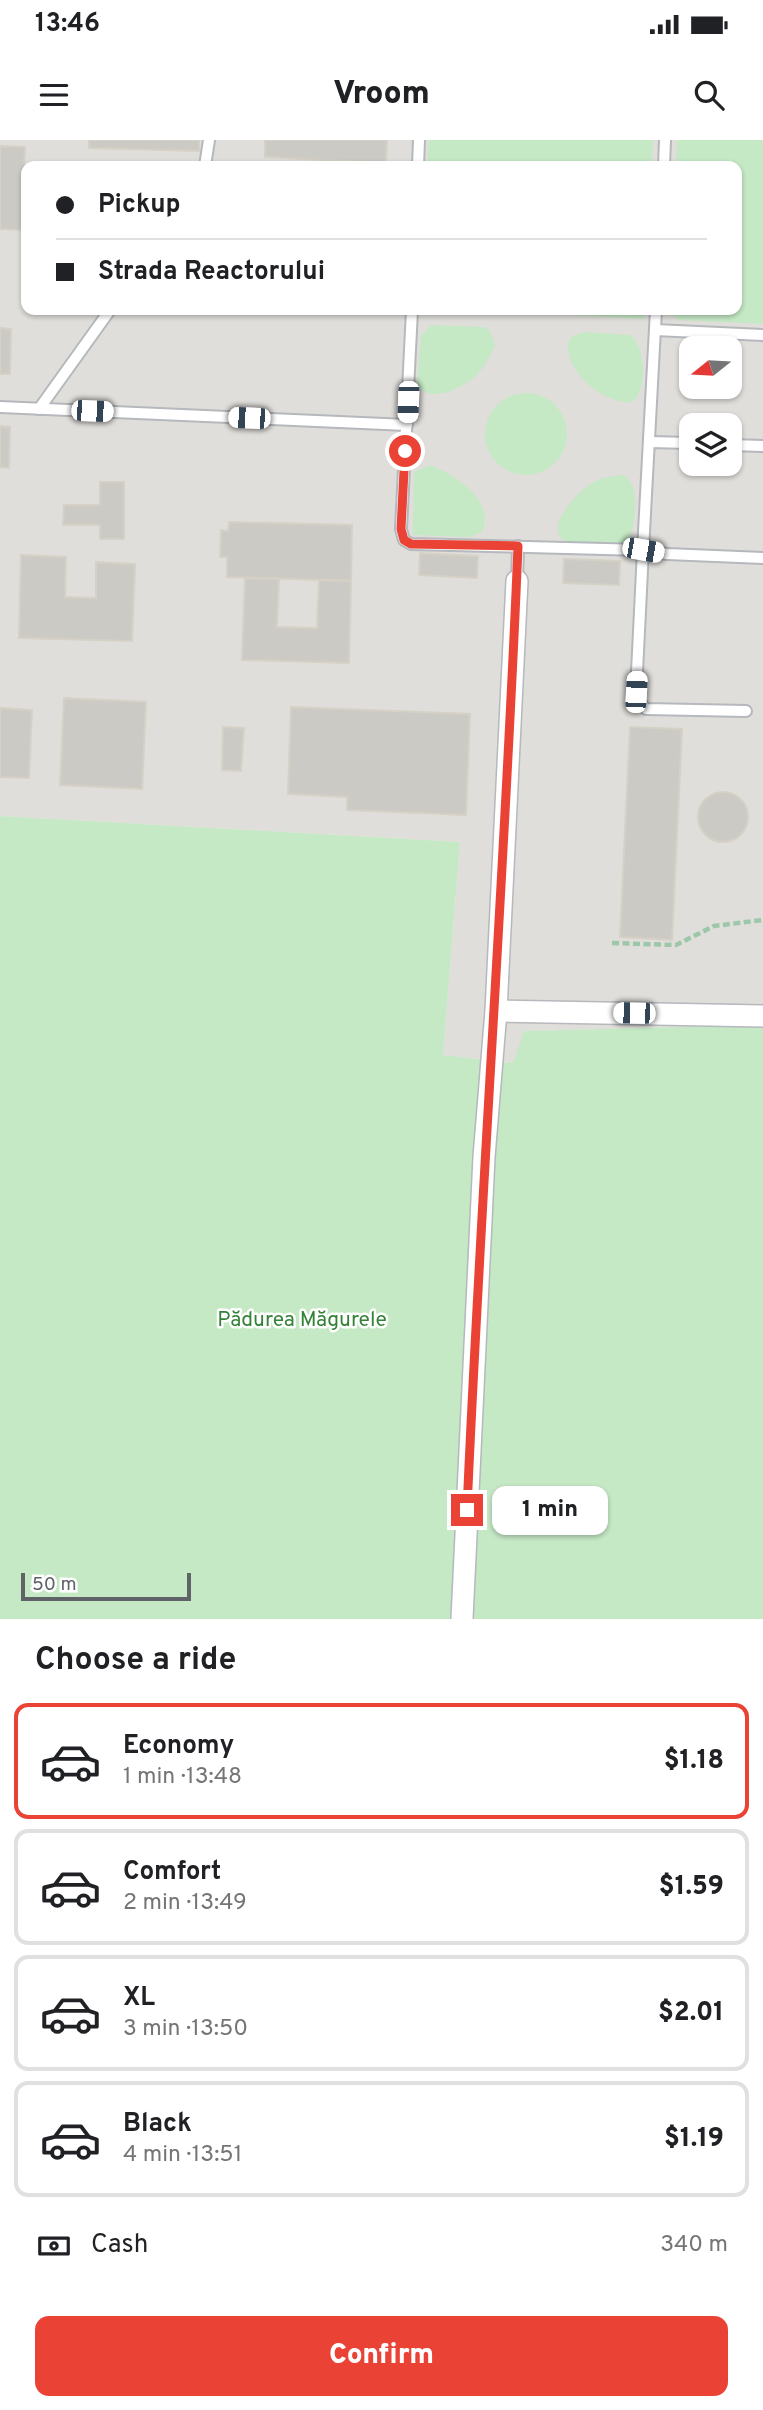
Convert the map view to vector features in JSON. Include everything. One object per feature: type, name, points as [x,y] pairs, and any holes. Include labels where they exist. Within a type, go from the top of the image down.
[{"type":"street","points":[[462,1619],[484,1157],[496,1011],[517,581]]},
{"type":"street","points":[[496,1011],[763,1016]]},
{"type":"lane","points":[[206,161],[209,140]]},
{"type":"lane","points":[[418,161],[419,140]]},
{"type":"lane","points":[[664,161],[665,140]]},
{"type":"lane","points":[[39,409],[106,315]]},
{"type":"lane","points":[[412,315],[401,529],[404,540],[411,544],[643,550],[667,554],[763,558]]},
{"type":"lane","points":[[656,315],[636,692],[639,702],[646,709],[746,711]]},
{"type":"lane","points":[[655,330],[763,335]]},
{"type":"lane","points":[[0,407],[407,425]]},
{"type":"lane","points":[[649,442],[679,443]]},
{"type":"lane","points":[[742,445],[763,446]]},
{"type":"lane","points":[[517,581],[518,546]]},
{"type":"path","points":[[612,943],[676,945],[714,926],[763,920]]},
{"type":"shaded area","points":[[0,140],[763,140],[763,1025],[525,1031],[513,1063],[443,1055],[460,842],[0,816]]},
{"type":"green space","points":[[429,140],[653,140],[652,161],[427,161]]},
{"type":"green space","points":[[677,140],[763,140],[763,324],[678,320],[672,315],[742,315],[742,161],[676,161]]},
{"type":"green space","points":[[568,315],[644,315],[644,319]]},
{"type":"green space","points":[[431,325],[483,327],[490,330],[495,346],[483,368],[472,379],[451,391],[436,394],[422,390],[417,384],[421,336]]},
{"type":"green space","points":[[583,332],[630,335],[635,341],[642,358],[643,379],[632,402],[621,401],[597,391],[577,372],[568,349],[570,338]]},
{"type":"green space","points":[[526,393],[542,396],[555,405],[564,418],[567,434],[564,450],[555,463],[542,472],[526,475],[510,472],[497,463],[488,450],[485,434],[488,418],[497,405],[510,396]]},
{"type":"green space","points":[[430,465],[461,482],[478,500],[485,521],[482,532],[470,537],[413,535],[414,472]]},
{"type":"green space","points":[[623,475],[629,480],[635,495],[635,514],[629,540],[622,544],[587,545],[574,544],[560,537],[558,529],[564,511],[578,494],[595,481]]},
{"type":"green space","name":"Pădurea Măgurele","points":[[0,816],[460,842],[443,1055],[513,1063],[524,1031],[763,1025],[763,1619],[0,1619]]},
{"type":"building","points":[[89,140],[199,140],[199,151],[89,148]]},
{"type":"building","points":[[265,140],[387,140],[386,161],[265,157]]},
{"type":"building","points":[[0,146],[25,147],[24,161],[21,161],[21,230],[0,229]]},
{"type":"building","points":[[0,328],[11,329],[10,374],[0,374]]},
{"type":"building","points":[[0,426],[10,427],[9,468],[0,467]]},
{"type":"building","points":[[100,482],[124,482],[124,539],[100,539],[100,525],[63,525],[64,505],[100,505]]},
{"type":"building","points":[[229,522],[352,525],[351,581],[227,577],[227,557],[220,557],[221,530],[228,531]]},
{"type":"building","points":[[420,553],[478,556],[477,578],[419,575]]},
{"type":"building","points":[[21,555],[66,557],[65,597],[96,598],[96,562],[135,564],[132,641],[19,638]]},
{"type":"building","points":[[564,559],[620,561],[619,585],[563,583]]},
{"type":"building","points":[[245,578],[279,579],[277,627],[317,628],[319,580],[351,581],[349,663],[242,660]]},
{"type":"building","points":[[64,698],[146,702],[142,789],[60,785]]},
{"type":"building","points":[[291,707],[470,714],[466,815],[347,810],[347,797],[288,794]]},
{"type":"building","points":[[0,708],[32,710],[29,778],[0,777]]},
{"type":"building","points":[[223,727],[244,728],[241,771],[222,770]]},
{"type":"building","points":[[630,727],[682,729],[672,940],[620,937]]},
{"type":"building","points":[[723,792],[741,799],[748,817],[741,835],[723,842],[705,835],[698,817],[705,799]]},
{"type":"route","points":[[405,451],[401,529],[404,540],[411,544],[518,546],[496,1011],[484,1157],[467,1510]]}]
